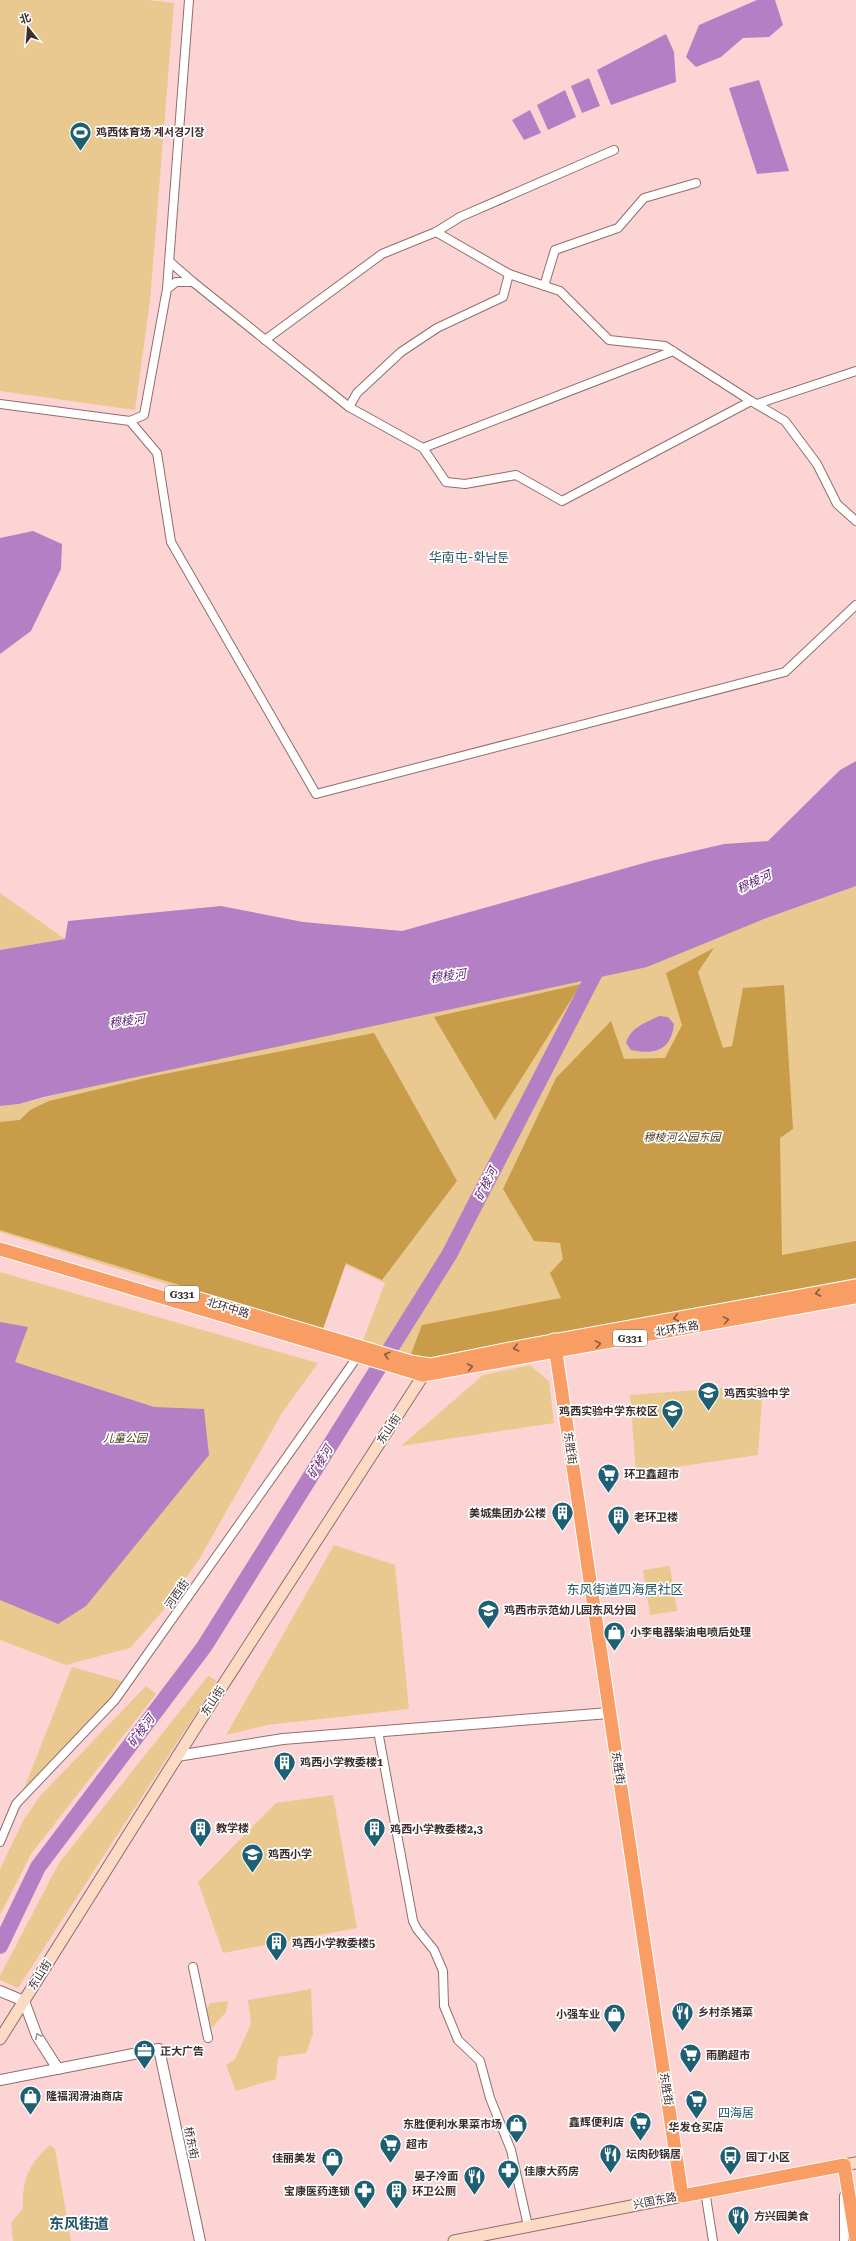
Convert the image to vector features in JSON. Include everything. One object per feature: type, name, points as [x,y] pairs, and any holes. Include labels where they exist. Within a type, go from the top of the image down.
[{"type":"highway","name":"北环中路","points":[[0,1239],[361,1353]]},
{"type":"highway","name":"北环中路","points":[[0,1248],[408,1367]]},
{"type":"highway","name":"北环东路","points":[[408,1367],[426,1370],[856,1286]]},
{"type":"highway","name":"北环东路","points":[[555,1346],[856,1297]]},
{"type":"highway","name":"东胜街","points":[[555,1346],[682,2196]]},
{"type":"highway","name":"兴国东路","points":[[682,2196],[850,2164]]},
{"type":"highway","points":[[850,2164],[856,2239]]},
{"type":"main road","name":"东山街","points":[[0,2039],[178,1756],[426,1370]]},
{"type":"main road","name":"兴国东路","points":[[454,2241],[682,2196]]},
{"type":"street","points":[[0,404],[130,420],[144,415],[167,289],[189,0]]},
{"type":"street","points":[[265,340],[382,254],[436,232],[460,217],[614,150]]},
{"type":"street","points":[[544,286],[555,250],[618,228],[644,198],[696,183]]},
{"type":"street","points":[[436,232],[508,274],[560,291],[609,340],[665,346],[785,421],[817,464],[837,504],[856,521]]},
{"type":"street","points":[[169,261],[349,407],[423,448],[446,482],[465,484],[516,475],[562,502],[754,403],[856,371]]},
{"type":"street","points":[[349,407],[357,393],[400,352],[437,328],[503,297],[508,274]]},
{"type":"street","points":[[167,289],[176,282],[193,282]]},
{"type":"street","points":[[423,448],[673,352]]},
{"type":"street","points":[[130,420],[157,453],[171,542],[316,794],[785,672],[856,605]]},
{"type":"street","name":"河西街","points":[[0,1842],[16,1804],[115,1700],[361,1353]]},
{"type":"street","points":[[178,1756],[282,1739],[609,1713]]},
{"type":"street","points":[[378,1731],[413,1921],[417,1929],[434,1950],[443,1971],[444,2006],[458,2040],[480,2061],[490,2098],[510,2150],[528,2226]]},
{"type":"street","points":[[193,1968],[208,2038]]},
{"type":"street","points":[[0,1991],[24,2001],[37,2036],[58,2069],[0,2080]]},
{"type":"street","name":"桥东街","points":[[58,2069],[159,2049],[200,2241]]},
{"type":"street","points":[[844,2241],[850,2164]]},
{"type":"street","points":[[705,2192],[713,2241]]},
{"type":"green space","name":"鸡西体育场 계서경기장","points":[[0,0],[148,0],[174,3],[150,301],[135,410],[0,391]]},
{"type":"green space","name":"穆棱河公园东园","points":[[856,886],[856,1282],[428,1361],[362,1343],[385,1283],[341,1263],[317,1331],[0,1232],[0,1106],[19,1104],[764,919]]},
{"type":"green space","points":[[0,893],[65,939],[0,950]]},
{"type":"green space","points":[[714,948],[698,972],[723,1048],[732,1046],[743,988],[784,985],[793,1129],[780,1138],[782,1255],[856,1241],[856,1278],[426,1358],[411,1354],[422,1325],[561,1298],[550,1273],[563,1259],[560,1243],[534,1241],[503,1189],[556,1078],[611,1021],[624,1059],[665,1058],[682,1025],[666,973]]},
{"type":"green space","points":[[581,984],[495,1120],[434,1017]]},
{"type":"green space","points":[[374,1033],[457,1181],[382,1280],[346,1263],[323,1329],[0,1230],[0,1122],[20,1120],[30,1110],[49,1101],[149,1077]]},
{"type":"green space","name":"儿童公园","points":[[0,1272],[318,1363],[282,1413],[200,1558],[162,1612],[130,1648],[66,1665],[0,1640]]},
{"type":"green space","points":[[530,1365],[549,1381],[554,1423],[401,1446],[483,1375]]},
{"type":"green space","points":[[763,1385],[758,1455],[636,1473],[630,1395]]},
{"type":"green space","points":[[334,1545],[395,1565],[409,1709],[267,1725],[226,1735]]},
{"type":"green space","points":[[670,1566],[677,1611],[650,1615],[643,1570]]},
{"type":"green space","points":[[72,1667],[125,1682],[112,1701],[23,1791]]},
{"type":"green space","points":[[208,1676],[217,1681],[18,1988],[0,1980],[0,1976],[59,1863]]},
{"type":"green space","points":[[146,1686],[156,1694],[31,1854],[0,1915],[0,1869],[23,1821],[39,1797]]},
{"type":"green space","name":"鸡西小学","points":[[333,1795],[357,1928],[223,1953],[198,1882],[276,1803]]},
{"type":"green space","points":[[311,1989],[313,2034],[306,2053],[278,2057],[276,2079],[236,2091],[226,2065],[235,2059],[251,2024],[248,2000]]},
{"type":"green space","points":[[228,2001],[226,2012],[212,2028],[206,2010],[210,2003]]},
{"type":"green space","points":[[50,2145],[55,2149],[71,2241],[13,2241],[11,2223],[23,2208],[24,2189],[28,2173],[37,2159]]},
{"type":"water","points":[[757,0],[775,0],[783,25],[769,37],[743,38],[721,57],[696,67],[686,57],[699,25]]},
{"type":"water","points":[[666,34],[674,52],[676,82],[611,105],[597,70]]},
{"type":"water","points":[[589,78],[600,106],[582,113],[571,86]]},
{"type":"water","points":[[759,80],[789,171],[757,174],[729,88]]},
{"type":"water","points":[[565,90],[576,117],[548,130],[537,105]]},
{"type":"water","points":[[530,110],[541,133],[524,140],[512,120]]},
{"type":"water","points":[[33,531],[62,544],[61,569],[31,631],[0,654],[0,538]]},
{"type":"water","name":"穆棱河","points":[[856,761],[856,886],[764,919],[647,967],[44,1097],[19,1104],[0,1106],[0,950],[65,939],[68,921],[221,906],[303,922],[402,931],[651,861],[724,844],[768,841],[840,770]]},
{"type":"water","points":[[659,1016],[668,1017],[674,1024],[669,1040],[665,1045],[654,1051],[647,1052],[631,1050],[626,1043],[631,1033],[639,1026]]},
{"type":"water","points":[[0,1322],[28,1327],[15,1362],[154,1407],[204,1409],[209,1455],[86,1606],[58,1624],[0,1600]]},
{"type":"waterway","name":"矿棱河","points":[[0,1946],[38,1867],[204,1647],[449,1255],[601,961]]},
{"type":"place","name":"鸡西体育场 계서경기장","points":[[81,152]]},
{"type":"place","name":"鸡西实验中学","points":[[708,1412]]},
{"type":"place","name":"鸡西实验中学东校区","points":[[673,1430]]},
{"type":"place","name":"环卫鑫超市","points":[[608,1494]]},
{"type":"place","name":"美城集团办公楼","points":[[562,1532]]},
{"type":"place","name":"老环卫楼","points":[[619,1536]]},
{"type":"place","name":"鸡西市示范幼儿园东风分园","points":[[488,1630]]},
{"type":"place","name":"小李电器柴油电喷后处理","points":[[615,1652]]},
{"type":"place","name":"鸡西小学教委楼1","points":[[285,1782]]},
{"type":"place","name":"教学楼","points":[[200,1848]]},
{"type":"place","name":"鸡西小学教委楼2,3","points":[[375,1848]]},
{"type":"place","name":"鸡西小学","points":[[253,1874]]},
{"type":"place","name":"鸡西小学教委楼5","points":[[277,1962]]},
{"type":"place","name":"乡村杀猪菜","points":[[682,2032]]},
{"type":"place","name":"小强车业","points":[[615,2034]]},
{"type":"place","name":"正大广告","points":[[144,2070]]},
{"type":"place","name":"雨鹏超市","points":[[690,2074]]},
{"type":"place","name":"隆福润滑油商店","points":[[31,2116]]},
{"type":"place","name":"华发仓买店","points":[[696,2120]]},
{"type":"place","name":"鑫辉便利店","points":[[640,2142]]},
{"type":"place","name":"东胜便利水果菜市场","points":[[517,2144]]},
{"type":"place","name":"超市","points":[[391,2164]]},
{"type":"place","name":"坛肉砂锅居","points":[[611,2174]]},
{"type":"place","name":"园丁小区","points":[[730,2176]]},
{"type":"place","name":"佳丽美发","points":[[332,2178]]},
{"type":"place","name":"佳康大药房","points":[[508,2190]]},
{"type":"place","name":"晏子冷面","points":[[474,2196]]},
{"type":"place","name":"宝康医药连锁","points":[[365,2210]]},
{"type":"place","name":"环卫公厕","points":[[396,2210]]},
{"type":"place","name":"方兴园美食","points":[[738,2236]]},
{"type":"district","name":"华南屯-화남툰","points":[[469,557]]},
{"type":"district","name":"东风街道四海居社区","points":[[625,1589]]},
{"type":"district","name":"四海居","points":[[736,2113]]},
{"type":"district","name":"东风街道","points":[[79,2224]]}]
